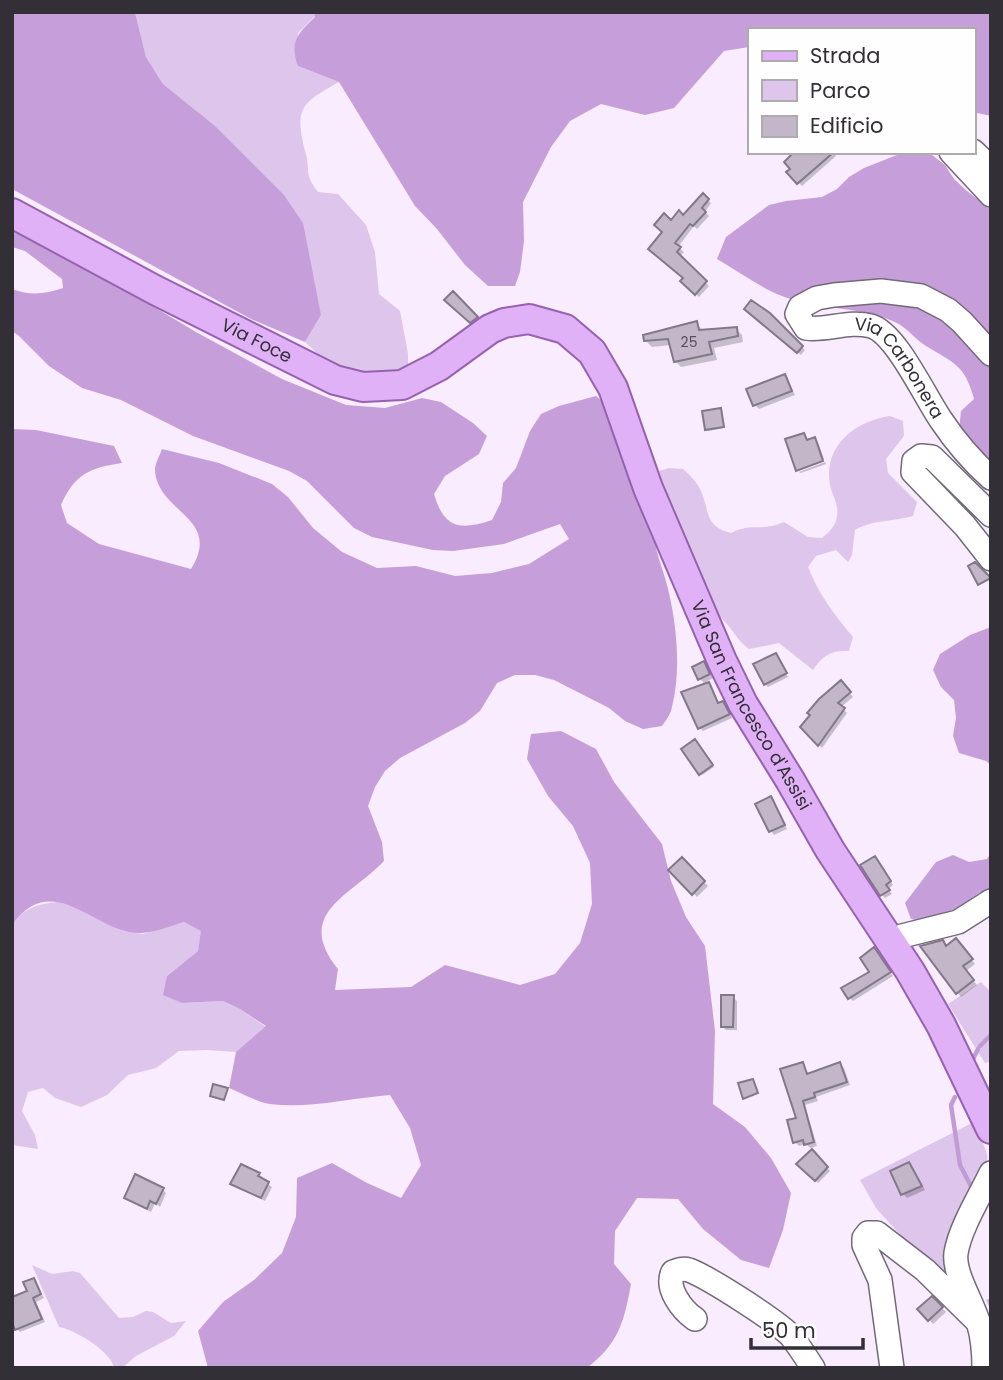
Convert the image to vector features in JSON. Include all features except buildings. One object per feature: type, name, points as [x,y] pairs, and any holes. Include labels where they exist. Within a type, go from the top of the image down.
[{"type":"main road","name":"Via Foce","points":[[12,213],[284,356],[344,383],[363,387],[402,385],[422,376],[490,329],[504,323]]},
{"type":"main road","name":"Via San Francesco d'Assisi","points":[[504,323],[529,319],[565,329],[592,352],[604,369],[614,388],[648,488],[722,661],[756,727],[830,850],[892,942],[984,1095],[991,1129]]},
{"type":"street","points":[[975,153],[991,168]]},
{"type":"street","points":[[953,154],[991,195]]},
{"type":"street","name":"Via Carbonera","points":[[991,354],[948,310],[920,296],[881,291],[817,298],[800,307],[797,314],[806,328],[854,324],[880,329],[892,340],[943,423],[977,466],[991,478]]},
{"type":"street","points":[[991,515],[932,457],[921,456],[914,461],[913,472],[965,526],[991,559]]},
{"type":"street","points":[[892,942],[902,936],[958,922],[991,901]]},
{"type":"street","points":[[984,1368],[984,1348],[979,1323],[957,1268],[955,1255],[991,1173]]},
{"type":"street","points":[[892,1368],[880,1280],[864,1245],[864,1238],[868,1233],[877,1233],[925,1270],[979,1323]]},
{"type":"street","points":[[695,1320],[685,1313],[670,1285],[673,1272],[680,1269],[688,1270],[710,1282],[774,1322],[790,1336],[813,1368]]},
{"type":"green space","points":[[135,12],[314,12],[315,16],[298,33],[298,66],[339,82],[309,101],[301,115],[300,125],[309,176],[318,192],[338,194],[366,225],[375,252],[379,294],[400,311],[408,368],[378,374],[356,372],[327,361],[305,342],[321,315],[214,125],[163,84],[146,57]]},
{"type":"green space","points":[[890,416],[903,421],[904,436],[886,459],[888,473],[917,502],[913,516],[869,524],[855,530],[852,555],[848,562],[836,550],[816,556],[808,567],[828,604],[853,637],[849,651],[828,654],[813,670],[779,643],[749,649],[722,618],[708,609],[664,500],[659,471],[669,468],[683,469],[701,491],[712,522],[722,530],[731,533],[784,522],[808,537],[822,538],[834,526],[837,516],[829,471],[837,447],[844,438],[865,423]]},
{"type":"green space","points":[[58,902],[78,907],[124,931],[143,934],[184,922],[202,931],[198,951],[167,976],[182,1003],[223,1001],[266,1027],[236,1052],[179,1051],[156,1068],[128,1075],[107,1095],[81,1107],[55,1098],[43,1088],[28,1092],[22,1111],[35,1135],[38,1149],[12,1145],[12,925],[32,908]]},
{"type":"green space","points":[[981,982],[991,992],[991,1061],[985,1063],[948,1004]]},
{"type":"green space","points":[[972,1123],[986,1150],[988,1161],[964,1214],[945,1266],[945,1273],[963,1297],[961,1302],[876,1208],[860,1180]]},
{"type":"green space","points":[[32,1265],[52,1274],[73,1271],[80,1273],[119,1318],[133,1317],[146,1311],[153,1312],[171,1323],[186,1321],[174,1336],[136,1356],[122,1368],[114,1368],[107,1355],[91,1342],[59,1327]]},
{"type":"shaded area","points":[[12,12],[135,12],[146,57],[163,84],[214,125],[284,195],[303,223],[321,315],[305,342],[251,319],[12,189]]},
{"type":"shaded area","points":[[314,12],[991,12],[991,116],[975,112],[975,28],[748,28],[748,47],[724,51],[674,108],[645,115],[601,104],[570,121],[551,147],[523,202],[524,241],[520,272],[515,286],[488,286],[465,265],[415,206],[339,82],[298,66],[294,50],[297,38],[315,17]]},
{"type":"shaded area","points":[[897,155],[932,155],[945,165],[954,179],[991,210],[991,464],[959,430],[961,411],[974,399],[967,379],[951,361],[922,344],[897,323],[869,314],[810,304],[782,296],[717,259],[726,237],[769,205],[822,197],[864,168]]},
{"type":"shaded area","points":[[12,228],[97,273],[282,379],[346,405],[385,408],[422,398],[441,402],[473,423],[487,436],[479,454],[445,476],[434,494],[443,514],[454,524],[462,526],[492,520],[501,502],[503,483],[516,468],[530,431],[541,414],[596,396],[610,408],[654,535],[672,607],[677,665],[675,693],[669,715],[662,726],[643,729],[554,680],[535,675],[515,675],[497,683],[480,711],[465,723],[400,758],[385,771],[368,806],[382,842],[384,861],[332,907],[324,919],[322,933],[326,950],[338,969],[335,990],[411,987],[445,965],[520,985],[555,974],[580,943],[592,904],[590,863],[573,826],[548,796],[527,759],[531,734],[561,731],[596,749],[614,782],[662,844],[671,881],[686,917],[705,946],[715,1031],[713,1104],[745,1127],[771,1158],[791,1193],[783,1230],[769,1268],[741,1260],[703,1229],[678,1199],[637,1198],[615,1231],[614,1264],[631,1284],[626,1310],[613,1340],[587,1368],[208,1368],[198,1331],[223,1302],[254,1280],[282,1253],[296,1217],[297,1178],[332,1163],[401,1198],[421,1165],[410,1128],[390,1095],[285,1105],[260,1101],[229,1088],[236,1052],[266,1026],[223,1001],[182,1003],[163,995],[167,976],[198,951],[201,931],[184,922],[154,931],[132,933],[67,905],[53,902],[39,903],[26,910],[12,925],[12,429],[36,430],[114,446],[122,463],[84,474],[66,494],[61,505],[67,523],[99,544],[191,569],[199,552],[199,538],[194,526],[158,484],[155,467],[162,449],[219,463],[272,484],[288,497],[313,528],[342,552],[377,568],[416,566],[455,576],[492,573],[529,564],[569,539],[560,524],[504,544],[453,551],[433,550],[372,537],[354,528],[307,481],[289,471],[193,436],[121,400],[82,388],[49,366],[12,331],[12,289],[38,293],[63,288],[62,279],[25,251],[12,247]]},
{"type":"shaded area","points":[[991,627],[991,765],[959,753],[953,736],[956,718],[954,700],[941,687],[933,670],[940,654],[970,635]]},
{"type":"shaded area","points":[[991,853],[991,894],[980,892],[938,917],[911,919],[905,903],[936,862],[953,855],[969,862],[987,859]]},
{"type":"waterway","points":[[980,1046],[991,1035]]},
{"type":"waterway","points":[[971,1063],[978,1049]]},
{"type":"waterway","points":[[955,1097],[951,1105],[960,1165],[972,1188]]}]
